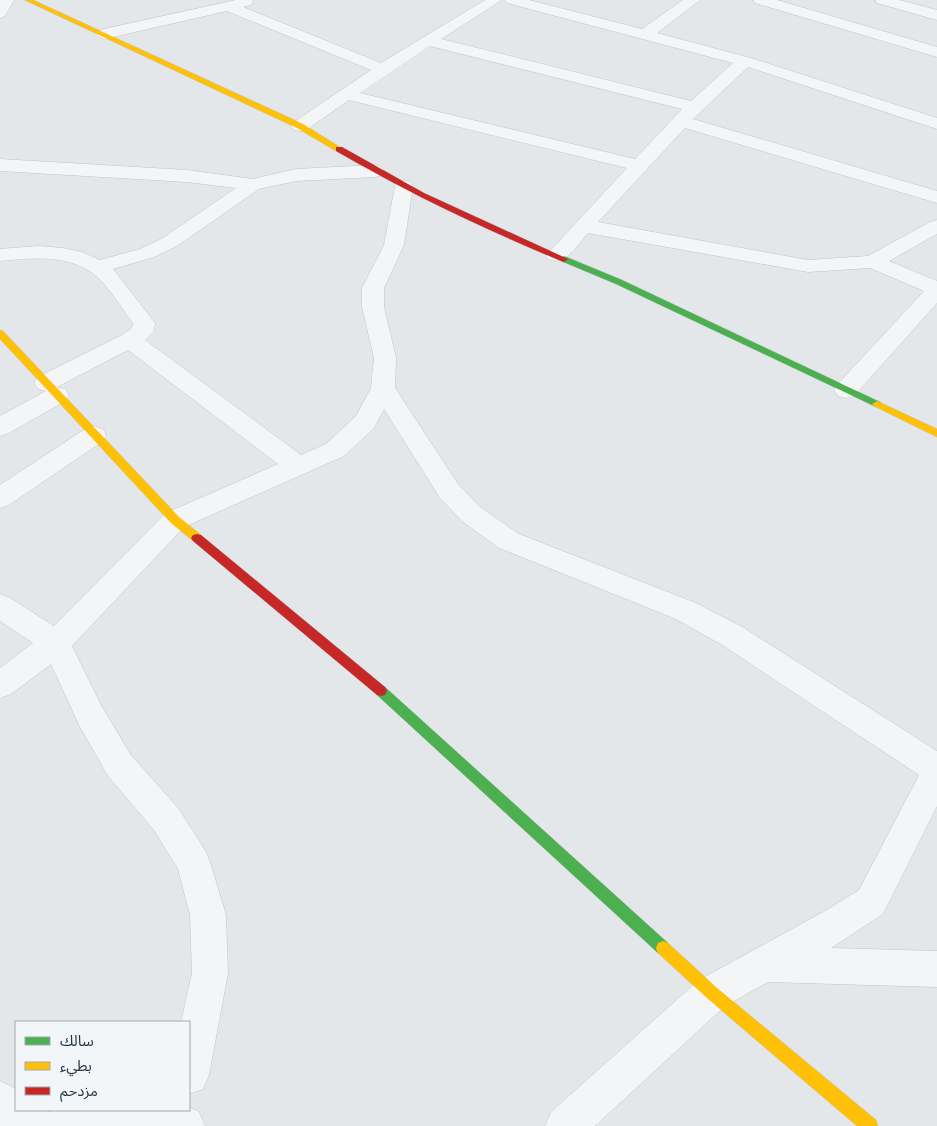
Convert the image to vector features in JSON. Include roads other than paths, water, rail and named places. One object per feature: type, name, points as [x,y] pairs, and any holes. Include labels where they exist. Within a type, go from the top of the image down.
[{"type":"street","points":[[0,13],[7,0]]},
{"type":"street","points":[[28,0],[300,126],[375,171],[477,223],[619,282],[937,433]]},
{"type":"street","points":[[104,34],[229,7],[252,0]]},
{"type":"street","points":[[300,126],[383,69],[495,0]]},
{"type":"street","points":[[512,0],[745,61],[937,124]]},
{"type":"street","points":[[646,34],[693,0]]},
{"type":"street","points":[[760,0],[937,52]]},
{"type":"street","points":[[882,0],[937,15]]},
{"type":"street","points":[[229,7],[383,69]]},
{"type":"street","points":[[429,41],[694,107]]},
{"type":"street","points":[[556,256],[694,107],[745,61]]},
{"type":"street","points":[[345,94],[640,166]]},
{"type":"street","points":[[681,121],[937,197]]},
{"type":"street","points":[[0,165],[178,175],[253,185],[296,175],[375,171]]},
{"type":"street","points":[[99,267],[147,254],[170,242],[253,185]]},
{"type":"street","points":[[0,685],[56,644],[175,520],[335,450],[365,422],[383,388],[385,358],[373,307],[373,288],[394,245],[404,186]]},
{"type":"street","points":[[584,226],[808,266],[873,262],[937,226]]},
{"type":"street","points":[[0,255],[41,252],[69,255],[99,267],[144,323],[144,331],[51,389],[0,427]]},
{"type":"street","points":[[846,390],[937,290],[873,262]]},
{"type":"street","points":[[0,333],[175,520],[403,709],[712,992],[870,1126]]},
{"type":"street","points":[[130,340],[298,466]]},
{"type":"street","points":[[383,388],[450,491],[471,514],[509,541],[686,611],[734,637],[937,770],[871,902],[838,924],[712,992],[565,1126]]},
{"type":"street","points":[[0,498],[94,435]]},
{"type":"street","points":[[0,606],[56,644],[90,715],[119,765],[166,819],[193,862],[208,915],[210,973],[190,1070]]},
{"type":"street","points":[[764,964],[937,969]]},
{"type":"street","points":[[0,1101],[13,1112],[36,1126]]},
{"type":"street","points":[[178,1126],[182,1111]]},
{"type":"street","points":[[65,1126],[185,1126]]}]
